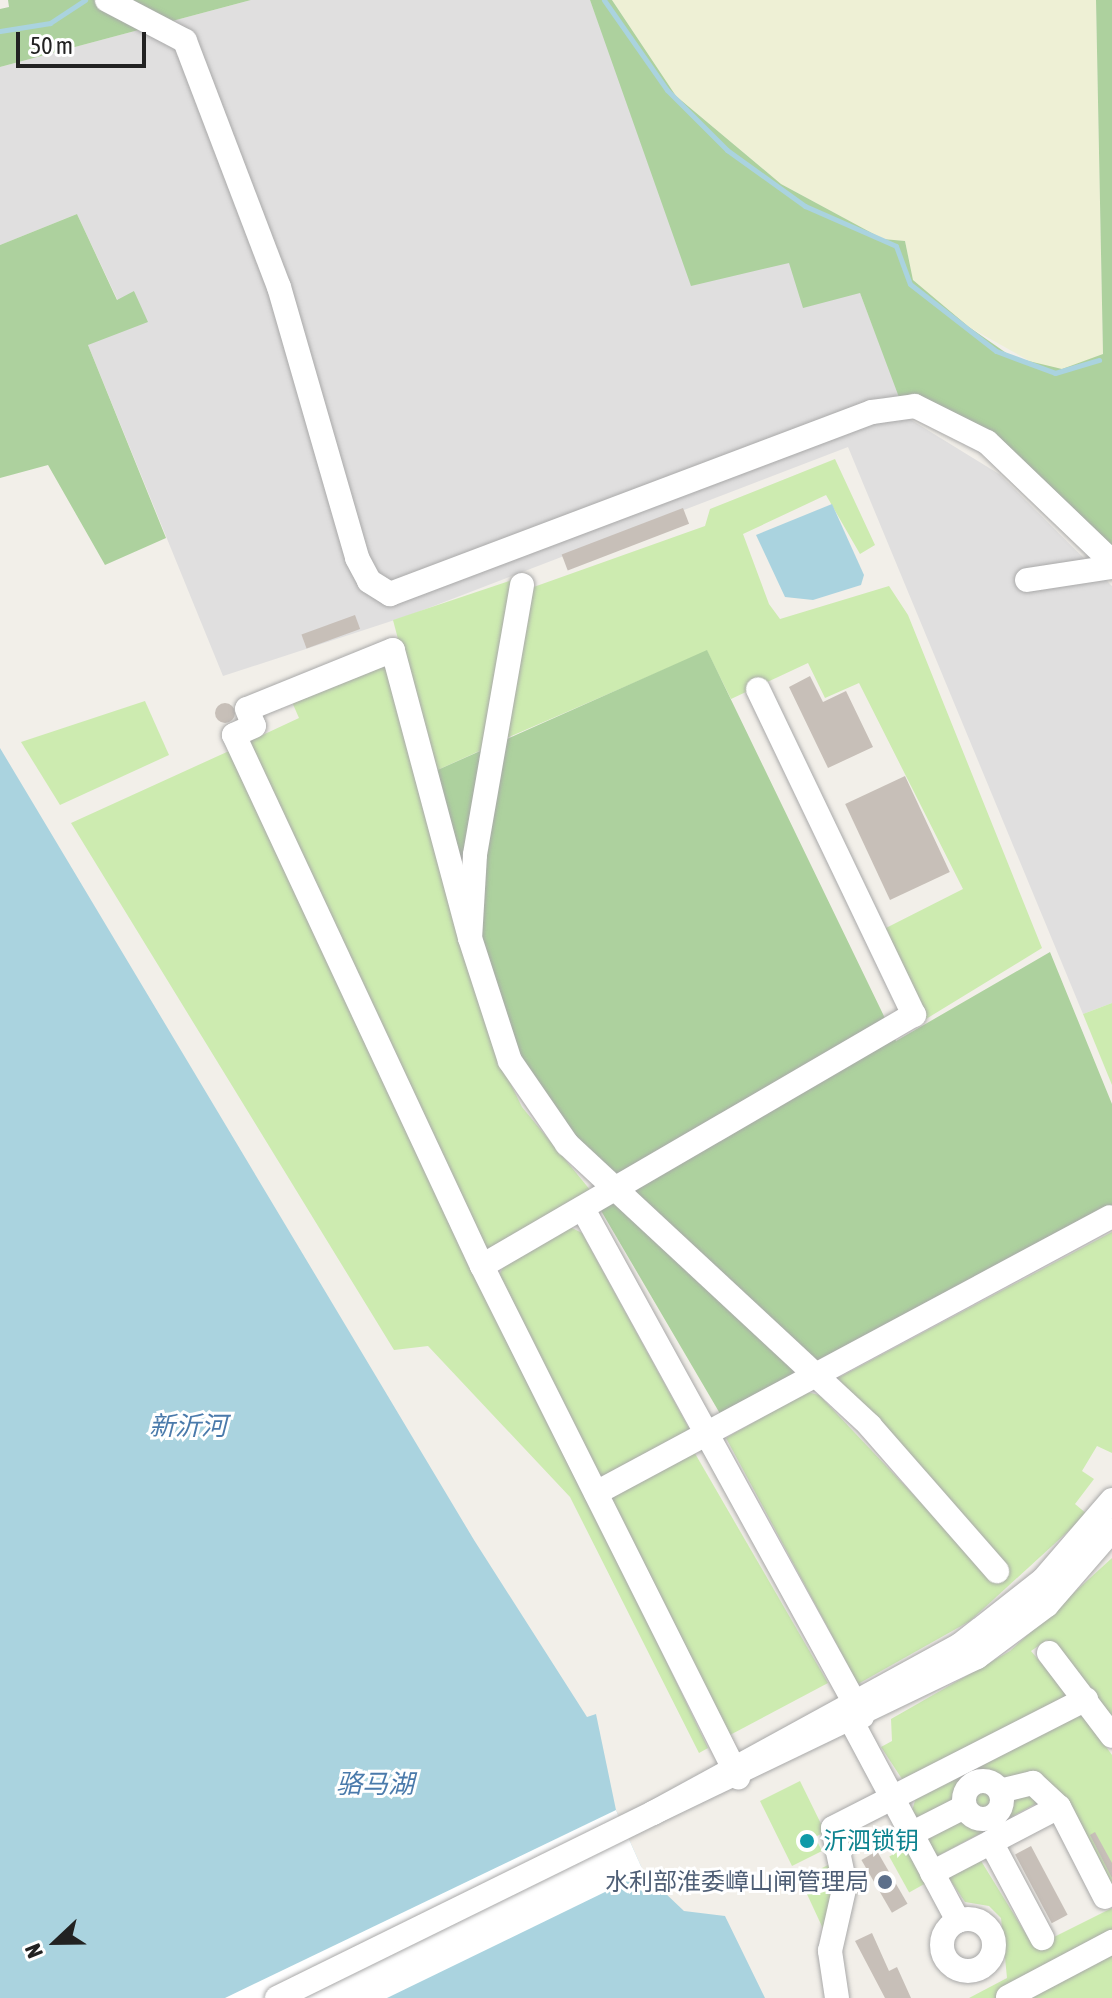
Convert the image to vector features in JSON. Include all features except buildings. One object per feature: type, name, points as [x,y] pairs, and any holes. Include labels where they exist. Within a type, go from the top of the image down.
[{"type":"street","points":[[107,0],[185,41],[279,287],[357,558],[369,581],[390,594],[872,412],[915,406],[987,442],[1112,565]]},
{"type":"street","points":[[1027,580],[1112,565]]},
{"type":"street","points":[[470,938],[475,855],[522,585]]},
{"type":"street","points":[[736,1773],[482,1266],[234,735],[254,726],[247,709],[393,650],[501,1044],[525,1091],[615,1190],[815,1376],[929,1489],[997,1571]]},
{"type":"street","points":[[482,1266],[914,1015],[758,690]]},
{"type":"street","points":[[583,1209],[707,1433],[854,1713],[891,1799],[958,1921],[989,1930],[988,1962],[1008,1998],[1112,1942]]},
{"type":"street","points":[[596,1493],[1110,1217]]},
{"type":"street","points":[[1012,1620],[1112,1500]]},
{"type":"street","points":[[277,1998],[736,1773],[978,1645],[1081,1572],[1112,1530]]},
{"type":"street","points":[[1049,1653],[1112,1736]]},
{"type":"street","points":[[837,1998],[830,1951],[845,1885],[833,1828],[891,1799],[968,1773],[1086,1699]]},
{"type":"street","points":[[968,1773],[1000,1791],[1033,1783],[1059,1807],[1105,1897]]},
{"type":"street","points":[[964,1807],[968,1773]]},
{"type":"street","points":[[994,1832],[1001,1806],[1000,1791]]},
{"type":"street","points":[[964,1807],[994,1832],[1042,1938]]},
{"type":"street","points":[[911,1834],[964,1807]]},
{"type":"street","points":[[932,1873],[994,1832],[1059,1807]]},
{"type":"street","points":[[958,1921],[942,1940],[945,1957],[966,1971],[988,1962]]},
{"type":"shaded area","points":[[251,0],[590,0],[608,48],[790,263],[860,293],[908,418],[999,474],[1112,586],[1112,1003],[1083,1014],[848,447],[413,614],[223,676],[88,345],[135,291],[118,301],[77,214],[0,245],[0,67]]},
{"type":"green space","points":[[8,0],[251,0],[0,67],[0,9],[9,7]]},
{"type":"green space","points":[[590,0],[612,0],[676,96],[781,184],[883,239],[905,241],[913,280],[969,327],[1012,357],[1062,369],[1103,354],[1096,0],[1112,0],[1112,549],[1002,441],[900,400],[860,293],[803,308],[789,263],[691,286]]},
{"type":"green space","points":[[612,0],[1096,0],[1103,355],[1062,369],[1040,367],[969,327],[913,280],[905,241],[883,239],[781,184],[676,96]]},
{"type":"green space","points":[[77,214],[117,300],[134,291],[148,322],[88,345],[166,538],[105,565],[48,465],[0,478],[0,245]]},
{"type":"green space","points":[[835,459],[875,545],[860,554],[826,495],[743,534],[769,604],[780,619],[889,586],[908,615],[1042,948],[926,1019],[882,930],[963,889],[859,683],[825,698],[808,663],[731,699],[707,651],[502,740],[528,589],[705,526],[710,509]]},
{"type":"green space","points":[[512,580],[486,748],[433,772],[393,620]]},
{"type":"green space","points":[[707,650],[896,1041],[1050,952],[1112,1104],[1112,1210],[722,1417],[600,1209],[590,1156],[514,1047],[433,772]]},
{"type":"green space","points":[[380,663],[389,669],[498,1058],[522,1107],[591,1191],[486,1252],[243,744],[299,718],[292,702]]},
{"type":"green space","points":[[145,701],[169,755],[60,805],[21,742]]},
{"type":"green space","points":[[229,751],[708,1748],[699,1753],[570,1497],[428,1346],[394,1350],[71,823]]},
{"type":"green space","points":[[1112,1003],[1112,1085],[1083,1014]]},
{"type":"green space","points":[[570,1227],[582,1233],[691,1432],[600,1478],[497,1280],[505,1263]]},
{"type":"green space","points":[[1112,1232],[1112,1453],[1097,1446],[1082,1471],[1094,1479],[1075,1504],[1087,1514],[970,1621],[858,1684],[726,1438],[807,1392],[819,1395],[998,1584],[1006,1577],[838,1378]]},
{"type":"green space","points":[[693,1450],[828,1683],[730,1735],[612,1515],[612,1498]]},
{"type":"green space","points":[[1112,1558],[1112,1721],[1047,1640],[1031,1651],[1070,1697],[902,1779],[881,1747],[892,1741],[891,1719],[1010,1651]]},
{"type":"green space","points":[[1082,1713],[1112,1755],[1112,1900],[1056,1793],[932,1859],[910,1818],[916,1797]]},
{"type":"green space","points":[[800,1781],[825,1832],[815,1837],[822,1851],[792,1866],[760,1801]]},
{"type":"green space","points":[[912,1844],[932,1880],[909,1892],[889,1857]]},
{"type":"green space","points":[[978,1856],[1034,1947],[1112,1908],[1112,1998],[969,1998],[1007,1978],[1001,1918],[989,1906],[965,1902],[949,1878]]},
{"type":"green space","points":[[830,1864],[841,1886],[825,1933],[800,1879]]},
{"type":"water","points":[[832,504],[864,575],[861,585],[813,600],[785,597],[756,535]]},
{"type":"water","points":[[0,748],[474,1540],[587,1717],[596,1714],[616,1810],[644,1873],[684,1911],[725,1916],[765,1998],[0,1998]]},
{"type":"pier","points":[[616,1810],[644,1873],[387,1998],[225,1998]]},
{"type":"waterway","points":[[0,31],[50,23],[85,0]]},
{"type":"waterway","points":[[604,0],[667,90],[727,150],[805,206],[896,246],[910,284],[996,351],[1055,373],[1099,360]]},
{"type":"place","name":"沂泗锁钥","points":[[807,1841]]},
{"type":"place","name":"水利部淮委嶂山闸管理局","points":[[885,1882]]},
{"type":"water label","name":"新沂河","points":[[188,1427]]},
{"type":"water label","name":"骆马湖","points":[[375,1785]]}]
